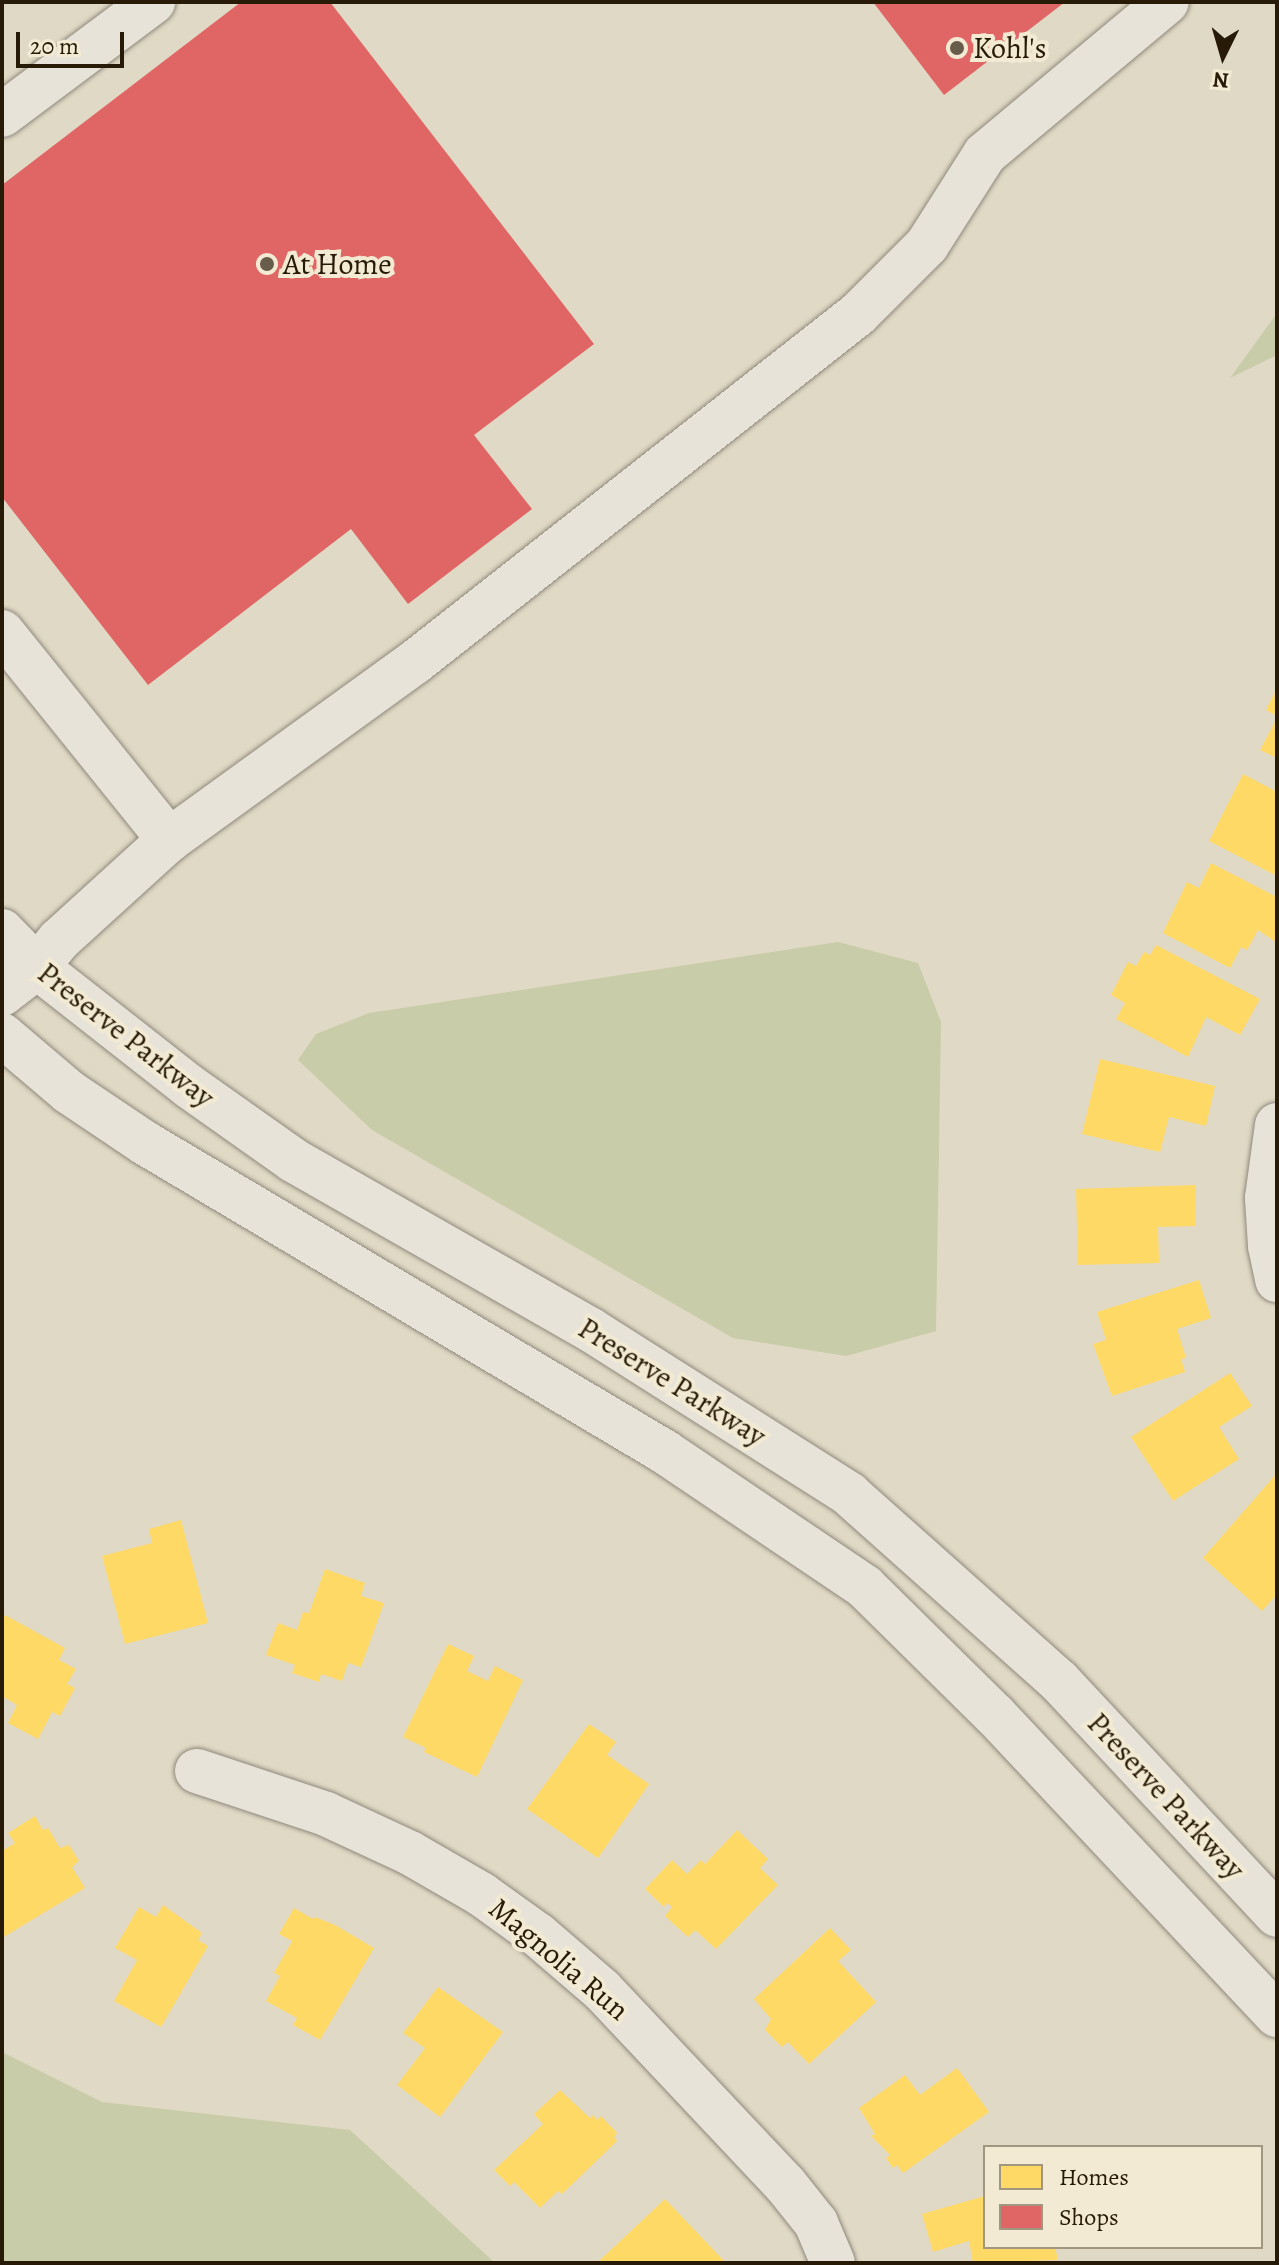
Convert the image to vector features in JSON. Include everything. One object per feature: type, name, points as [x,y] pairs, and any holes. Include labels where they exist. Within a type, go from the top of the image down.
[{"type":"street","points":[[2,115],[153,2]]},
{"type":"street","points":[[2,994],[37,967],[59,940],[169,840],[415,662],[858,314],[927,245],[985,154],[1167,2]]},
{"type":"street","points":[[2,632],[169,840]]},
{"type":"street","name":"Preserve Parkway","points":[[2,931],[37,967],[190,1087],[293,1160],[591,1330],[849,1494],[1059,1681],[1277,1915]]},
{"type":"street","name":"Preserve Parkway","points":[[2,1035],[69,1092],[145,1143],[665,1452],[865,1587],[995,1715],[1277,2015]]},
{"type":"street","points":[[1277,1125],[1267,1198],[1270,1246],[1277,1280]]},
{"type":"street","name":"Magnolia Run","points":[[197,1771],[326,1814],[410,1853],[481,1894],[538,1935],[602,1990],[785,2184],[816,2223],[833,2263]]},
{"type":"green space","points":[[1277,313],[1277,355],[1230,378]]},
{"type":"green space","points":[[838,942],[918,963],[941,1022],[936,1331],[846,1356],[733,1338],[372,1130],[298,1060],[316,1034],[369,1013]]},
{"type":"green space","points":[[2,2052],[102,2102],[350,2130],[495,2263],[2,2263]]},
{"type":"building: Homes","points":[[1277,688],[1277,716],[1266,710]]},
{"type":"building: Homes","points":[[1277,718],[1277,758],[1260,750]]},
{"type":"building: Homes","points":[[1243,774],[1277,792],[1277,876],[1209,841]]},
{"type":"building: Homes","points":[[1211,863],[1277,897],[1277,943],[1258,930],[1247,950],[1241,947],[1230,968],[1163,933],[1187,882],[1199,888]]},
{"type":"building: Homes","points":[[1156,945],[1260,999],[1240,1035],[1206,1017],[1188,1057],[1116,1019],[1125,1003],[1111,995],[1128,962],[1136,966],[1144,952],[1150,955]]},
{"type":"building: Homes","points":[[1100,1059],[1215,1086],[1206,1126],[1169,1117],[1160,1152],[1082,1134]]},
{"type":"building: Homes","points":[[1195,1185],[1196,1226],[1158,1227],[1159,1263],[1078,1265],[1076,1189]]},
{"type":"building: Homes","points":[[1199,1280],[1211,1318],[1177,1329],[1186,1358],[1181,1359],[1185,1372],[1112,1396],[1093,1344],[1106,1340],[1097,1312]]},
{"type":"building: Homes","points":[[1230,1373],[1252,1406],[1219,1427],[1239,1459],[1173,1501],[1131,1437]]},
{"type":"building: Homes","points":[[1277,1473],[1277,1594],[1262,1611],[1203,1558]]},
{"type":"building: Homes","points":[[181,1520],[208,1623],[125,1644],[102,1556],[152,1543],[149,1529]]},
{"type":"building: Homes","points":[[325,1569],[365,1583],[361,1596],[384,1603],[361,1667],[348,1663],[342,1681],[321,1674],[319,1682],[292,1673],[295,1665],[266,1655],[278,1623],[297,1630],[303,1612],[309,1613]]},
{"type":"building: Homes","points":[[5,1615],[65,1648],[59,1660],[76,1669],[67,1684],[75,1688],[60,1716],[52,1712],[38,1739],[8,1723],[17,1705],[2,1696],[2,1621]]},
{"type":"building: Homes","points":[[448,1644],[474,1656],[467,1671],[488,1681],[495,1666],[523,1680],[477,1777],[424,1752],[426,1748],[403,1737]]},
{"type":"building: Homes","points":[[589,1724],[616,1742],[607,1755],[649,1784],[598,1858],[527,1809]]},
{"type":"building: Homes","points":[[35,1816],[43,1830],[48,1828],[60,1848],[69,1845],[79,1861],[72,1867],[85,1888],[2,1938],[2,1851],[15,1843],[8,1833]]},
{"type":"building: Homes","points":[[737,1830],[768,1859],[760,1868],[778,1885],[716,1949],[695,1930],[688,1937],[665,1916],[672,1907],[667,1903],[664,1907],[645,1889],[672,1860],[687,1874],[701,1860],[705,1864]]},
{"type":"building: Homes","points":[[163,1905],[202,1933],[198,1940],[208,1946],[161,2027],[114,2001],[137,1960],[115,1948],[139,1907],[156,1917]]},
{"type":"building: Homes","points":[[294,1908],[313,1919],[315,1917],[335,1925],[374,1948],[320,2040],[293,2025],[297,2018],[266,2001],[280,1976],[274,1973],[292,1941],[279,1934]]},
{"type":"building: Homes","points":[[830,1928],[851,1950],[838,1961],[876,2002],[809,2064],[788,2042],[782,2047],[765,2030],[771,2019],[754,1999]]},
{"type":"building: Homes","points":[[438,1987],[503,2032],[440,2117],[397,2085],[425,2048],[403,2033]]},
{"type":"building: Homes","points":[[957,2068],[989,2112],[903,2173],[897,2165],[893,2168],[886,2158],[890,2155],[871,2136],[875,2134],[859,2108],[905,2075],[920,2095]]},
{"type":"building: Homes","points":[[560,2090],[590,2118],[593,2115],[597,2120],[601,2116],[617,2133],[614,2137],[617,2141],[562,2194],[558,2191],[540,2208],[514,2182],[510,2186],[494,2170],[543,2124],[534,2114]]},
{"type":"building: Homes","points":[[983,2197],[983,2249],[1055,2249],[1058,2260],[973,2263],[969,2241],[933,2252],[922,2214]]},
{"type":"building: Homes","points":[[665,2199],[726,2263],[599,2261]]},
{"type":"building: Shops","name":"At Home","points":[[241,2],[330,2],[594,344],[474,435],[532,509],[408,604],[351,529],[148,685],[2,497],[2,185]]},
{"type":"building: Shops","name":"Kohl's","points":[[873,2],[1065,2],[944,95]]},
{"type":"place","name":"Kohl's","points":[[957,48]]},
{"type":"place","name":"At Home","points":[[267,264]]}]
